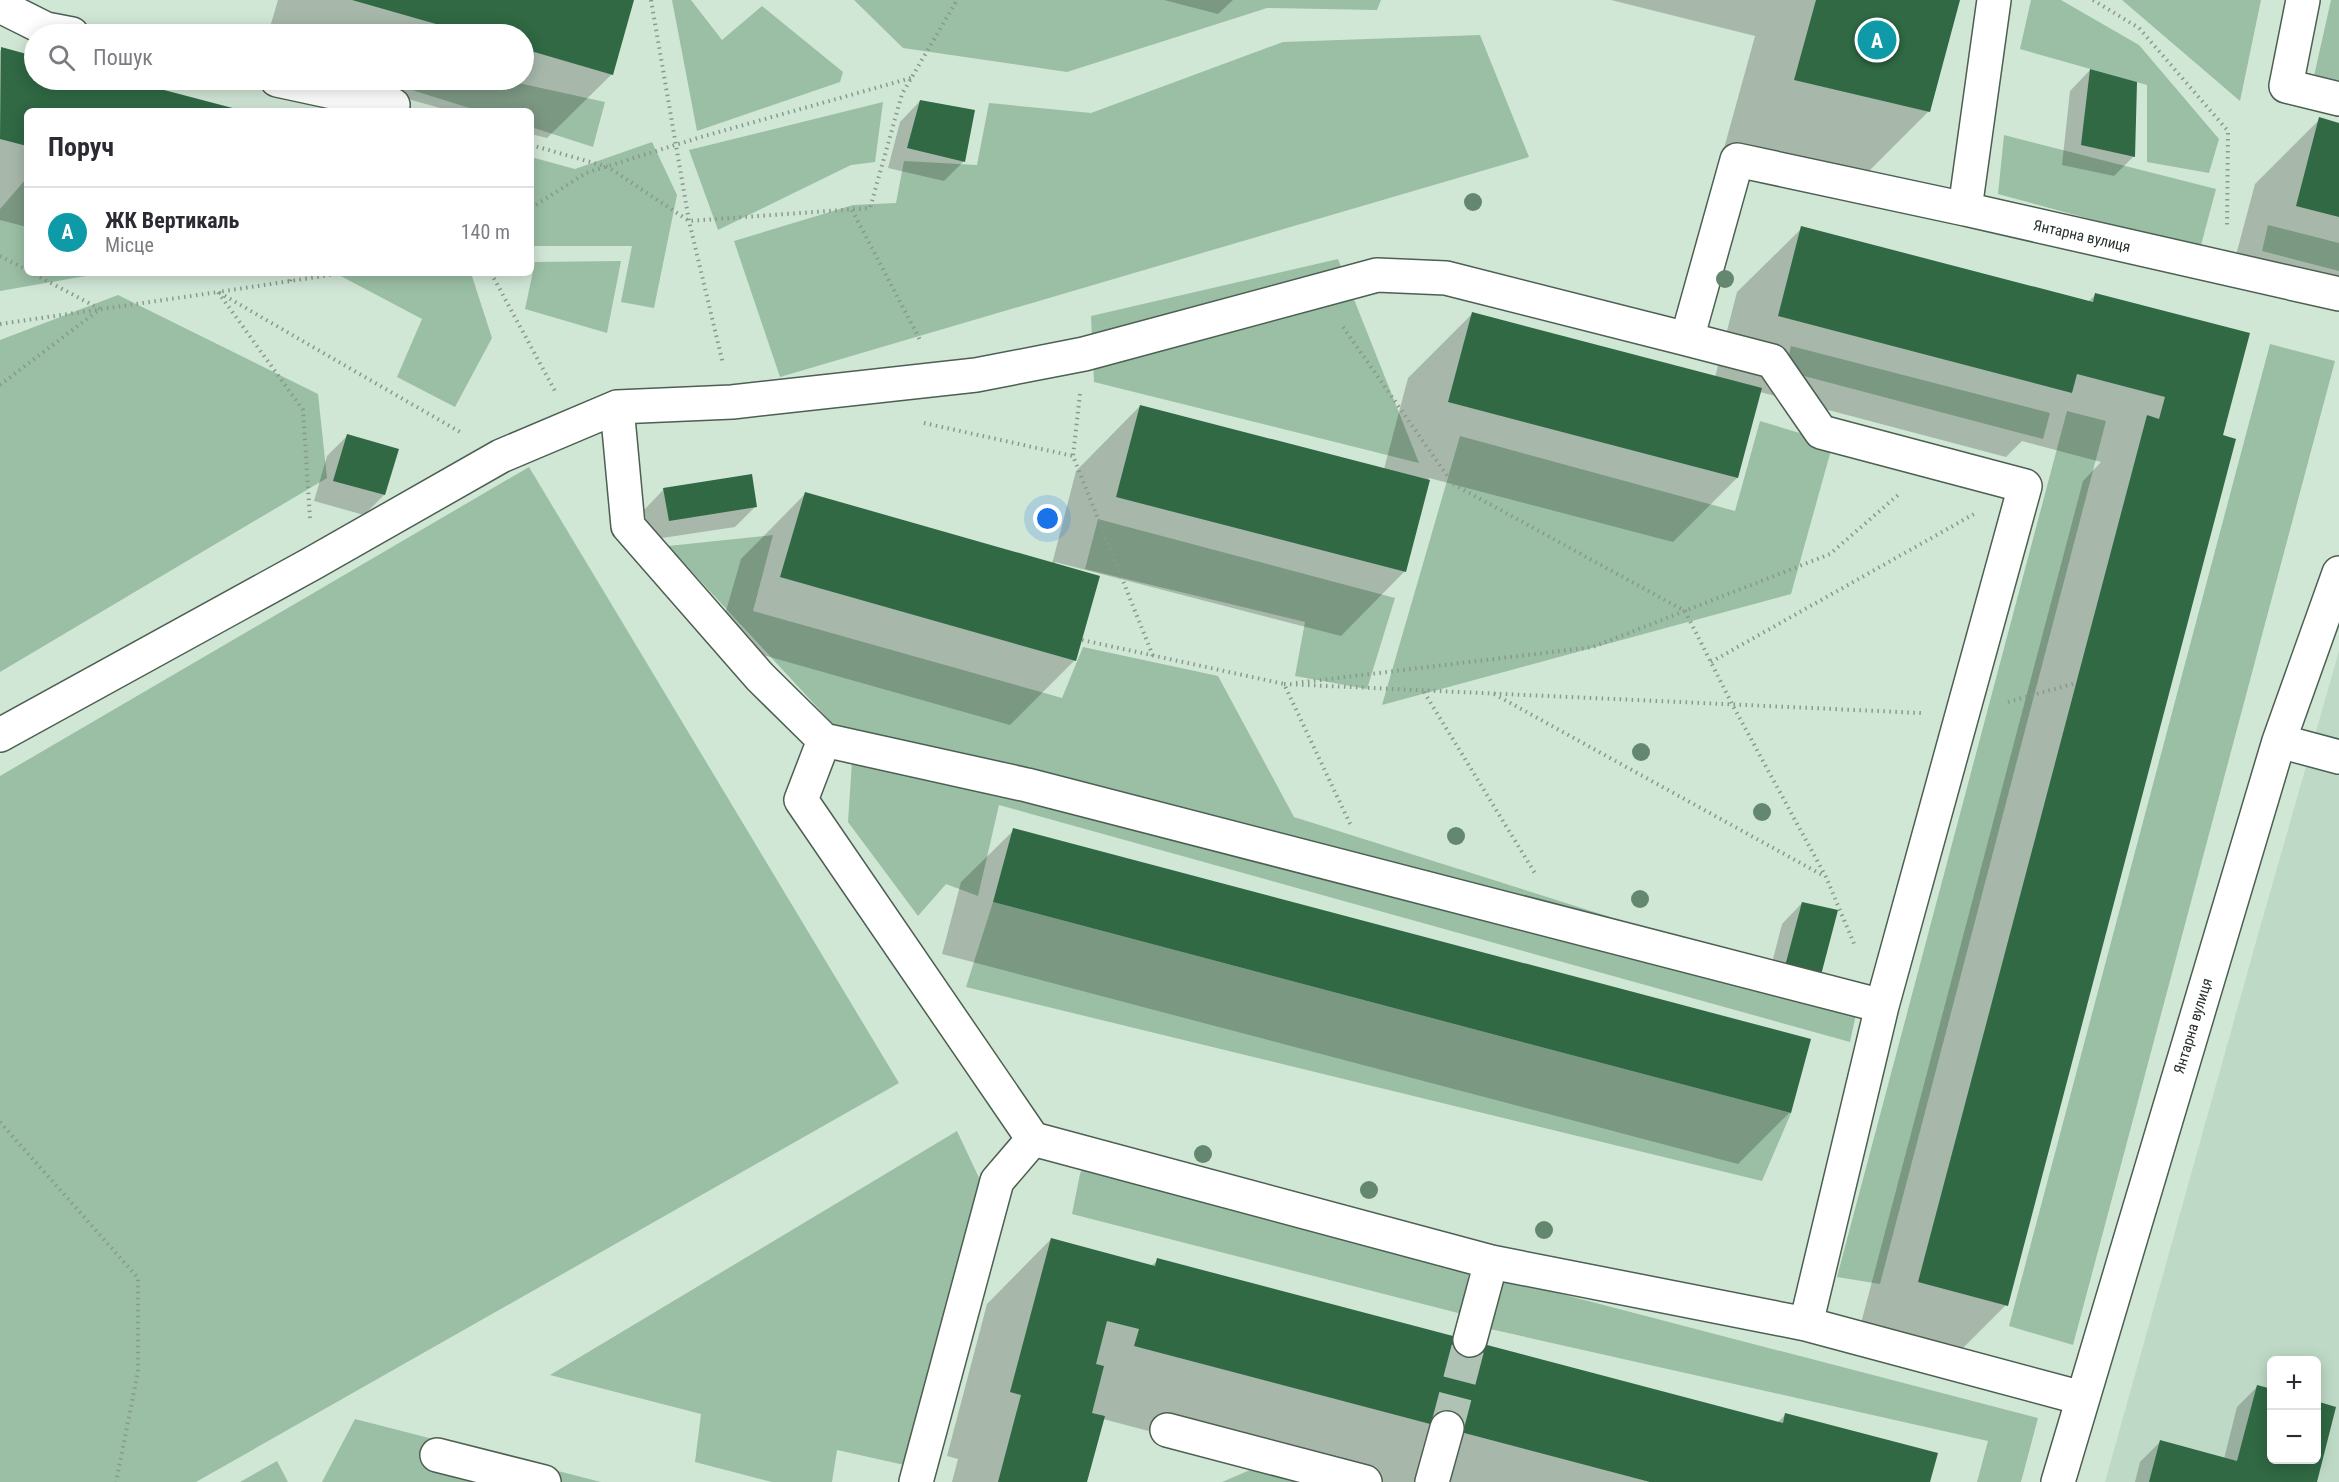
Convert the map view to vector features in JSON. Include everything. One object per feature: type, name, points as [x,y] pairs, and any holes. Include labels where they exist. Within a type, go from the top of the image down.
[{"type":"street","points":[[1965,209],[1994,0]]},
{"type":"street","points":[[2302,0],[2286,86],[2339,99]]},
{"type":"street","points":[[0,6],[36,24]]},
{"type":"street","points":[[323,90],[393,105]]},
{"type":"street","name":"Янтарна вулиця","points":[[1687,339],[1737,160],[2339,294]]},
{"type":"street","points":[[0,735],[313,563],[501,456],[617,407],[732,402],[976,375],[1084,354],[1377,275],[1446,278],[1772,361],[1821,432],[2025,486],[1882,1006],[1806,1324]]},
{"type":"street","points":[[617,407],[628,526],[760,677],[838,743],[1027,785],[1882,1006]]},
{"type":"street","name":"Янтарна вулиця","points":[[2058,1482],[2279,741],[2339,573]]},
{"type":"street","points":[[2279,741],[2339,757]]},
{"type":"street","points":[[838,743],[801,800],[1033,1139],[1491,1262],[1806,1324],[2082,1398]]},
{"type":"street","points":[[916,1482],[997,1181],[1033,1139]]},
{"type":"street","points":[[1470,1340],[1491,1262]]},
{"type":"street","points":[[1432,1482],[1447,1428]]},
{"type":"street","points":[[1167,1430],[1365,1482]]},
{"type":"street","points":[[437,1455],[544,1482]]},
{"type":"path","points":[[651,0],[689,221],[732,402]]},
{"type":"path","points":[[534,146],[608,167],[689,221],[870,208],[902,94],[957,0]]},
{"type":"path","points":[[2093,0],[2139,28],[2228,131],[2226,270]]},
{"type":"path","points":[[534,206],[586,174],[677,146],[701,136],[912,78]]},
{"type":"path","points":[[852,210],[940,380]]},
{"type":"path","points":[[0,256],[24,268]]},
{"type":"path","points":[[38,276],[100,309]]},
{"type":"path","points":[[290,280],[291,276]]},
{"type":"path","points":[[0,324],[320,276]]},
{"type":"path","points":[[493,276],[574,425]]},
{"type":"path","points":[[218,292],[501,456]]},
{"type":"path","points":[[218,292],[303,410],[313,563]]},
{"type":"path","points":[[1318,292],[1453,484],[1685,611],[1732,704],[1826,877],[1882,1006]]},
{"type":"path","points":[[0,385],[100,309]]},
{"type":"path","points":[[1084,354],[1073,456],[1153,656]]},
{"type":"path","points":[[923,423],[1073,456]]},
{"type":"path","points":[[1284,684],[1593,647],[1830,554],[1936,462]]},
{"type":"path","points":[[1710,662],[2025,486]]},
{"type":"path","points":[[1082,640],[1284,684],[1962,716],[2076,683]]},
{"type":"path","points":[[1284,684],[1375,875]]},
{"type":"path","points":[[1424,691],[1565,924]]},
{"type":"path","points":[[1493,694],[1826,877]]},
{"type":"path","points":[[0,1122],[138,1278],[138,1372],[116,1482]]},
{"type":"shaded area","points":[[672,0],[691,0],[722,40],[762,6],[843,72],[840,82],[697,131]]},
{"type":"shaded area","points":[[854,0],[1381,0],[1377,10],[1267,8],[1067,72],[903,48]]},
{"type":"shaded area","points":[[2031,0],[2061,0],[2139,45],[2219,139],[2209,173],[2147,162],[2147,85],[2020,49]]},
{"type":"shaded area","points":[[2122,0],[2261,0],[2240,101]]},
{"type":"shaded area","points":[[2331,0],[2339,0],[2339,82],[2314,76]]},
{"type":"shaded area","points":[[1480,35],[1529,157],[780,377],[734,241],[853,205],[896,203],[904,161],[977,165],[989,103],[1091,113],[1283,42]]},
{"type":"shaded area","points":[[534,87],[605,102],[593,147],[534,128],[534,108],[469,108],[412,90],[534,90]]},
{"type":"shaded area","points":[[883,102],[875,162],[851,165],[718,230],[689,150]]},
{"type":"shaded area","points":[[2004,135],[2216,189],[2200,249],[1998,194]]},
{"type":"shaded area","points":[[652,142],[677,195],[654,308],[621,302],[632,246],[534,246],[534,158],[575,169]]},
{"type":"shaded area","points":[[24,181],[24,276],[86,276],[0,291],[0,209]]},
{"type":"shaded area","points":[[2268,225],[2339,243],[2339,271],[2262,251]]},
{"type":"shaded area","points":[[1338,259],[1419,463],[1094,382],[1091,316]]},
{"type":"shaded area","points":[[621,261],[607,333],[525,309],[532,276],[534,276],[535,262]]},
{"type":"shaded area","points":[[341,276],[472,276],[492,338],[455,407],[397,377],[422,319]]},
{"type":"shaded area","points":[[118,295],[318,394],[327,478],[0,672],[0,340]]},
{"type":"shaded area","points":[[2270,344],[2335,361],[2073,1345],[2009,1326]]},
{"type":"shaded area","points":[[1791,346],[2050,413],[2043,439],[1785,371]]},
{"type":"shaded area","points":[[2067,411],[2106,421],[1880,1284],[1837,1277]]},
{"type":"shaded area","points":[[1760,421],[1833,443],[1791,594],[1382,705],[1460,436],[1735,511]]},
{"type":"shaded area","points":[[529,467],[899,1083],[196,1482],[0,1482],[0,776]]},
{"type":"shaded area","points":[[1098,519],[1395,598],[1367,689],[1295,676],[1305,622],[1085,569]]},
{"type":"shaded area","points":[[773,535],[753,611],[1062,698],[1083,647],[1218,676],[1294,817],[1860,996],[1850,1042],[999,805],[978,896],[946,884],[918,916],[848,822],[853,746],[668,546]]},
{"type":"shaded area","points":[[2339,651],[2339,1482],[2105,1482],[2257,938]]},
{"type":"shaded area","points":[[993,902],[1791,1113],[1762,1181],[966,987]]},
{"type":"shaded area","points":[[957,1131],[981,1182],[909,1466],[837,1450],[832,1482],[772,1482],[695,1462],[701,1414],[550,1375]]},
{"type":"shaded area","points":[[1084,1165],[1470,1266],[1462,1314],[1072,1214]]},
{"type":"shaded area","points":[[1496,1277],[2038,1418],[2021,1482],[1977,1482],[1988,1441],[1481,1327]]},
{"type":"shaded area","points":[[355,1419],[601,1482],[322,1482]]},
{"type":"shaded area","points":[[277,1461],[288,1482],[240,1482]]},
{"type":"shaded area","points":[[1250,1470],[1297,1482],[1222,1482]]},
{"type":"building","points":[[352,0],[634,0],[613,75],[534,52],[534,24],[436,24]]},
{"type":"building","points":[[1816,0],[1960,0],[1930,112],[1794,80]]},
{"type":"building","points":[[1,47],[24,53],[24,90],[164,90],[233,108],[24,108],[24,145],[0,139]]},
{"type":"building","points":[[2090,69],[2137,82],[2135,157],[2081,145]]},
{"type":"building","points":[[920,100],[975,110],[965,162],[907,148]]},
{"type":"building","points":[[2319,117],[2339,123],[2339,217],[2296,206]]},
{"type":"building","points":[[1801,226],[2093,302],[2095,293],[2250,333],[2223,435],[2236,439],[2008,1306],[1918,1282],[2147,415],[2159,419],[2165,397],[2077,374],[2072,393],[1778,316]]},
{"type":"building","points":[[1472,312],[1762,388],[1738,478],[1448,402]]},
{"type":"building","points":[[1140,405],[1430,480],[1406,572],[1116,497]]},
{"type":"building","points":[[347,434],[399,449],[385,495],[333,481]]},
{"type":"building","points":[[752,474],[757,507],[669,521],[663,488]]},
{"type":"building","points":[[805,492],[1100,576],[1076,661],[780,577]]},
{"type":"building","points":[[1013,828],[1811,1039],[1791,1113],[993,902]]},
{"type":"building","points":[[1802,902],[1838,910],[1820,979],[1784,970]]},
{"type":"building","points":[[1051,1238],[1155,1266],[1157,1258],[1783,1423],[1785,1413],[1938,1453],[1930,1482],[1650,1482],[1134,1346],[1139,1329],[1107,1321],[1096,1364],[1104,1366],[1092,1413],[1105,1416],[1087,1482],[998,1482],[1021,1395],[1010,1392]]},
{"type":"building","points":[[2257,1385],[2267,1388],[2267,1464],[2321,1464],[2321,1402],[2336,1407],[2317,1482],[2149,1482],[2160,1440],[2237,1461]]},
{"type":"tunnel","points":[[1447,1428],[1470,1340]]},
{"type":"place","name":"ЖК Вертикаль","points":[[1877,40]]}]
